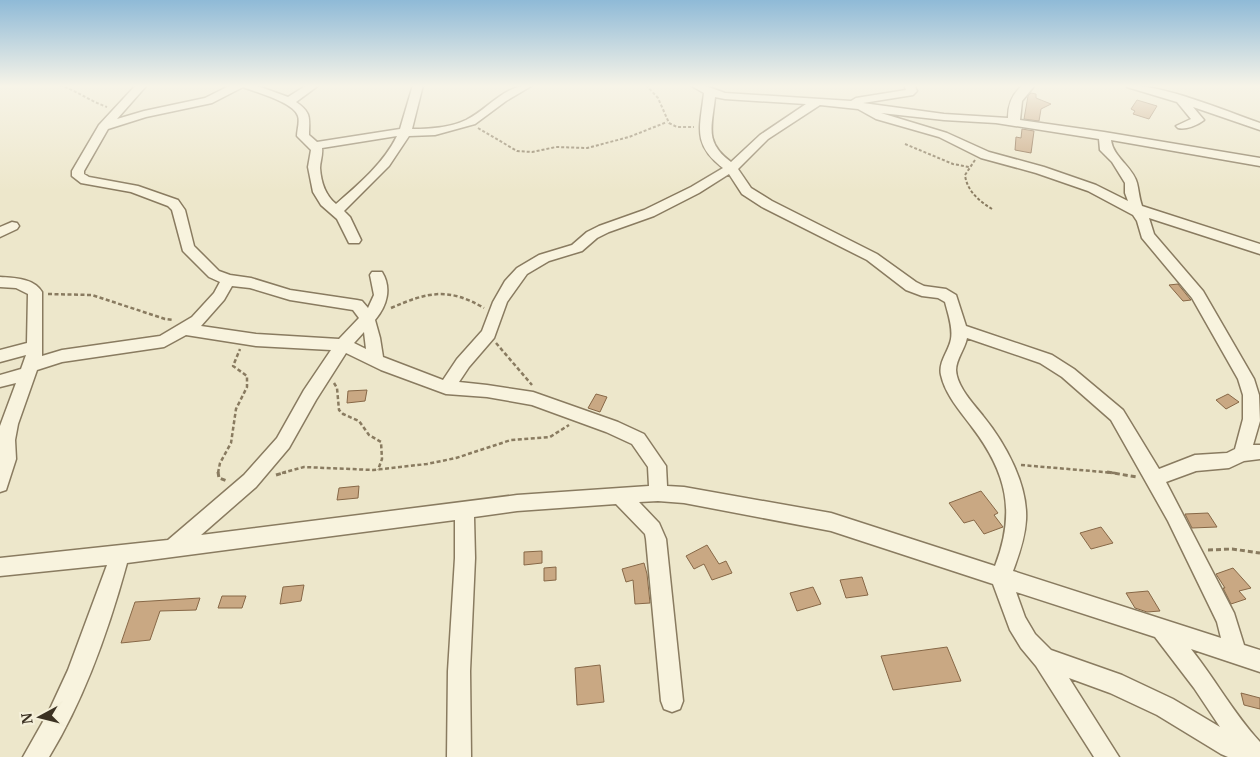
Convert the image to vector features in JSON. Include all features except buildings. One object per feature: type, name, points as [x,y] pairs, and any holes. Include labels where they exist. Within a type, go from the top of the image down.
[{"type":"street","points":[[108,120],[91,146],[78,171],[78,176],[94,183],[134,189],[172,204],[178,210],[184,240],[191,254],[214,274],[228,280],[251,283],[290,295],[354,304],[363,310],[368,319],[373,338],[375,360]]},
{"type":"street","points":[[103,127],[124,120]]},
{"type":"street","points":[[303,120],[303,136],[317,150],[315,179],[320,192],[326,202],[337,210],[346,221],[354,240]]},
{"type":"street","points":[[337,210],[370,180],[399,144],[408,120]]},
{"type":"street","points":[[315,146],[405,132],[435,132],[467,124],[472,120]]},
{"type":"street","points":[[707,120],[706,140],[710,150],[731,168],[742,187],[757,199],[872,257],[911,286],[922,291],[941,293],[949,297],[955,311],[958,329],[958,340],[950,364],[949,376],[1003,462],[1014,493],[1017,510],[1016,528],[1010,556],[1001,577],[1017,622],[1028,641],[1044,658],[1107,757]]},
{"type":"street","points":[[446,388],[463,363],[492,328],[500,302],[510,285],[522,271],[532,264],[570,251],[604,229],[670,204],[731,168],[764,137],[789,120]]},
{"type":"street","points":[[892,120],[943,135],[981,154],[1040,170],[1092,188],[1134,209],[1260,249]]},
{"type":"street","points":[[983,120],[1104,135],[1260,162]]},
{"type":"street","points":[[1182,126],[1197,120]]},
{"type":"street","points":[[1240,120],[1260,127]]},
{"type":"street","points":[[1104,135],[1106,150],[1117,160],[1131,183],[1134,209],[1144,221],[1147,235],[1198,294],[1246,379],[1251,395],[1252,419],[1242,454]]},
{"type":"street","points":[[174,546],[248,483],[283,443],[321,377],[343,345],[375,310],[381,295],[377,275]]},
{"type":"street","points":[[0,381],[62,356],[158,343],[181,324],[196,321],[218,296],[228,280]]},
{"type":"street","points":[[0,282],[19,283],[35,292],[35,347],[30,369],[9,424],[6,440],[7,459],[0,484]]},
{"type":"street","points":[[181,324],[246,338],[343,345],[375,360],[446,388],[487,391],[545,404],[620,430],[638,439],[656,466],[658,493]]},
{"type":"street","points":[[958,329],[1046,359],[1068,373],[1117,415],[1156,478],[1227,620],[1235,652]]},
{"type":"street","points":[[0,356],[35,347]]},
{"type":"street","points":[[1156,478],[1195,464],[1230,460],[1242,454],[1260,452]]},
{"type":"street","points":[[0,567],[120,555],[174,546],[517,503],[658,493],[684,495],[831,522],[1260,661]]},
{"type":"street","points":[[620,496],[652,530],[656,539],[672,701]]},
{"type":"street","points":[[459,757],[459,671],[465,558],[464,511]]},
{"type":"street","points":[[35,757],[59,716],[91,642],[108,600],[120,555]]},
{"type":"street","points":[[1162,628],[1202,680],[1228,719],[1248,755]]},
{"type":"street","points":[[1044,658],[1131,690],[1165,707],[1203,731],[1248,755]]},
{"type":"path","points":[[467,124],[524,152],[556,147],[587,148],[629,137],[667,122],[681,127],[706,126]]},
{"type":"path","points":[[904,144],[952,164],[969,167]]},
{"type":"path","points":[[981,154],[969,167],[965,175],[966,184],[978,198],[992,209]]},
{"type":"path","points":[[368,319],[417,297],[449,292],[464,296],[488,311],[498,346],[544,398],[545,404]]},
{"type":"path","points":[[34,296],[56,293],[92,295],[181,324]]},
{"type":"path","points":[[246,338],[233,367],[247,376],[249,384],[236,412],[231,443],[219,460],[218,470],[220,478],[224,481],[248,483],[304,467],[378,470],[428,464],[456,458],[511,440],[550,437],[580,416]]},
{"type":"path","points":[[321,377],[331,380],[337,388],[338,410],[359,421],[369,435],[381,442],[382,459],[378,470]]},
{"type":"path","points":[[1003,462],[1028,467],[1093,470],[1146,479],[1156,478]]},
{"type":"path","points":[[1192,551],[1232,549],[1260,553]]}]
